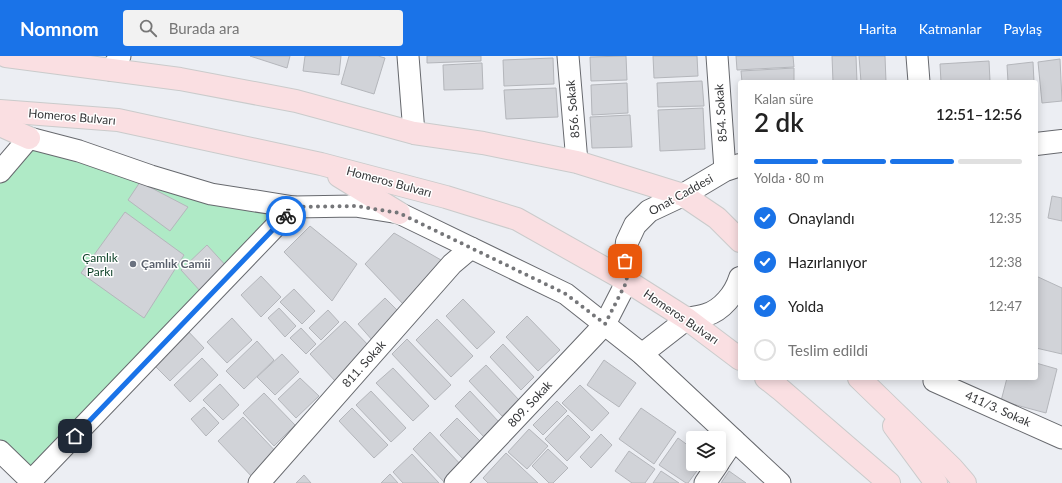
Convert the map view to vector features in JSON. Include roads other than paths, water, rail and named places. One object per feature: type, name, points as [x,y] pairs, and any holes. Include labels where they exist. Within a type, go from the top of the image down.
[{"type":"main road","points":[[6,56],[116,63],[180,79],[296,101],[414,133],[483,143],[577,162],[683,195],[717,218],[738,239]]},
{"type":"main road","name":"Homeros Bulvarı","points":[[0,110],[118,120],[321,164],[446,197],[517,220],[627,281],[687,319],[738,357]]},
{"type":"main road","points":[[0,125],[30,138]]},
{"type":"main road","points":[[1038,144],[1062,141]]},
{"type":"main road","points":[[321,164],[399,213]]},
{"type":"main road","name":"Onat Caddesi","points":[[627,281],[625,261],[627,242],[636,225],[649,211],[683,195],[732,168]]},
{"type":"main road","points":[[687,319],[707,314],[725,304],[738,284]]},
{"type":"main road","points":[[769,380],[889,483]]},
{"type":"main road","points":[[860,380],[936,483]]},
{"type":"main road","points":[[861,380],[952,468],[964,483]]},
{"type":"street","points":[[408,56],[414,133]]},
{"type":"street","name":"856. Sokak","points":[[568,56],[577,162]]},
{"type":"street","name":"854. Sokak","points":[[717,56],[732,168]]},
{"type":"street","points":[[917,56],[919,80]]},
{"type":"street","points":[[0,172],[30,138],[79,151],[151,176],[211,194],[294,207],[356,206],[399,213],[566,294],[642,354],[780,483]]},
{"type":"street","points":[[0,451],[31,482],[294,207]]},
{"type":"street","name":"811. Sokak","points":[[259,483],[452,264],[471,248]]},
{"type":"street","name":"809. Sokak","points":[[462,480],[605,324],[627,281]]},
{"type":"street","points":[[642,354],[687,319]]},
{"type":"street","name":"411/3. Sokak","points":[[934,380],[1062,438]]},
{"type":"street","points":[[726,452],[734,440]]},
{"type":"street","points":[[705,483],[713,471]]},
{"type":"place","name":"Çamlık Camii","points":[[133,264]]},
{"type":"park label","name":"Çamlık Parkı","points":[[100,265]]}]
